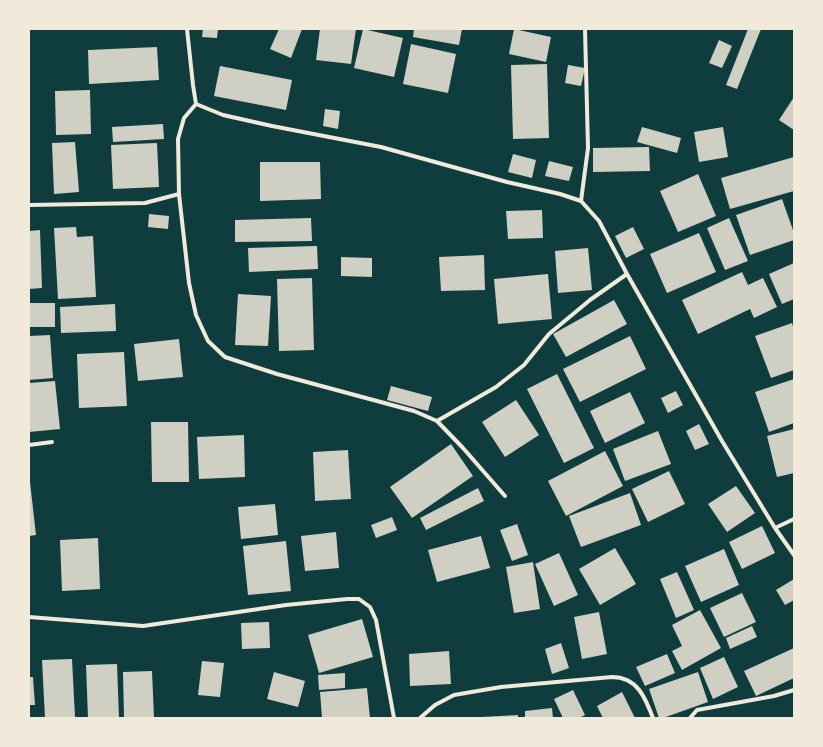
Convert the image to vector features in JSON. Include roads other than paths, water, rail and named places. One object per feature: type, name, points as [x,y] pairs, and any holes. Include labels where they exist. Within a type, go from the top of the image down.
[{"type":"street","points":[[187,29],[196,104],[184,118],[178,139],[179,194],[189,283],[196,315],[208,341],[225,357],[276,374],[414,411],[437,421],[464,448],[505,496]]},
{"type":"street","points":[[581,201],[588,148],[585,29]]},
{"type":"street","points":[[196,104],[223,115],[381,147],[507,182],[560,194],[581,201],[599,221],[626,274],[722,441],[775,528],[794,555]]},
{"type":"street","points":[[29,205],[145,203],[179,194]]},
{"type":"street","points":[[437,421],[496,387],[524,365],[549,334],[590,300],[626,274]]},
{"type":"street","points":[[29,445],[52,442]]},
{"type":"street","points":[[775,528],[794,519]]},
{"type":"street","points":[[29,617],[143,626],[286,605],[347,598],[359,599],[370,607],[376,620],[394,718]]},
{"type":"street","points":[[420,718],[435,705],[454,695],[501,687],[621,677],[629,681],[644,696],[653,718]]},
{"type":"street","points":[[690,718],[697,710],[774,696],[794,690]]}]
